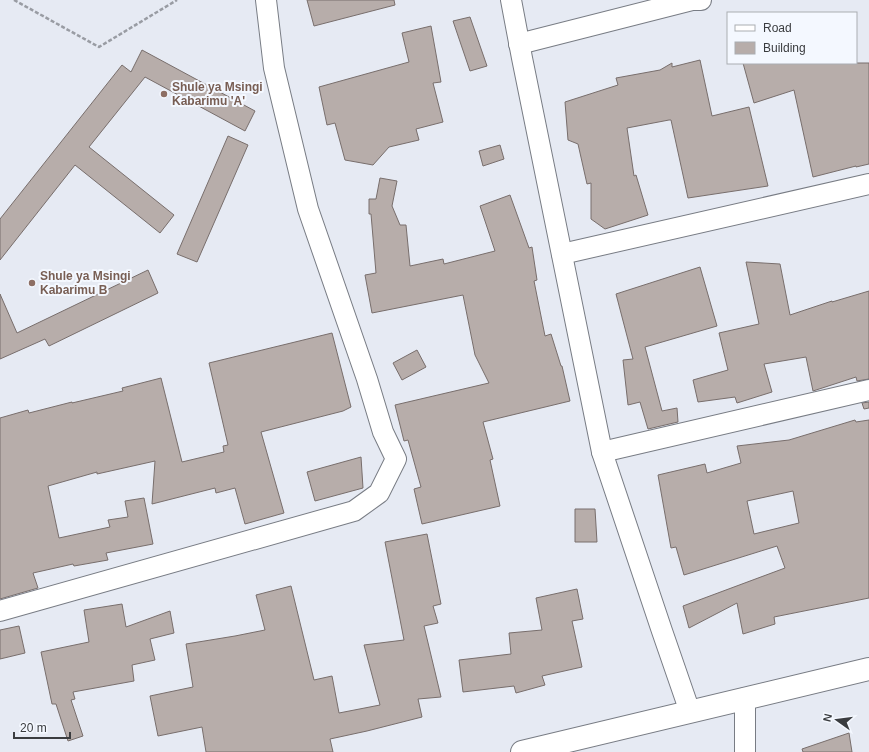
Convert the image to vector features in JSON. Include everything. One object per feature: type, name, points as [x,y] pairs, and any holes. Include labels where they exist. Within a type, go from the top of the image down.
[{"type":"highway","points":[[522,752],[869,669]]},
{"type":"street","points":[[0,611],[354,511],[379,493],[396,460],[383,432],[367,379],[308,209],[274,68],[266,0]]},
{"type":"street","points":[[511,0],[602,452],[690,712]]},
{"type":"street","points":[[519,44],[692,0],[701,0]]},
{"type":"street","points":[[562,254],[869,184]]},
{"type":"street","points":[[602,452],[869,390]]},
{"type":"street","points":[[745,698],[745,752]]},
{"type":"path","points":[[14,0],[99,47],[177,0]]},
{"type":"building","points":[[307,0],[394,0],[395,5],[314,26]]},
{"type":"building","points":[[470,17],[487,66],[470,71],[453,21]]},
{"type":"building","points":[[431,26],[441,82],[433,83],[443,122],[416,129],[419,140],[389,147],[373,165],[345,160],[335,123],[327,125],[319,87],[409,62],[402,33]]},
{"type":"building","points":[[142,50],[255,111],[245,131],[145,77],[89,147],[174,215],[160,233],[75,165],[0,260],[0,219],[122,65],[131,72]]},
{"type":"building","points":[[700,60],[712,116],[749,107],[768,186],[688,198],[671,120],[627,128],[634,176],[636,175],[648,215],[605,229],[591,219],[591,183],[587,184],[578,144],[568,140],[565,102],[618,85],[616,78],[660,70],[672,63],[672,67]]},
{"type":"building","points":[[869,63],[869,164],[813,177],[794,90],[754,103],[743,64]]},
{"type":"building","points":[[228,136],[248,145],[197,262],[177,254]]},
{"type":"building","points":[[500,145],[504,159],[483,166],[479,151]]},
{"type":"building","points":[[380,178],[397,181],[392,206],[400,225],[406,225],[410,266],[443,259],[444,264],[495,251],[480,206],[510,195],[529,248],[532,247],[537,280],[534,281],[545,336],[551,334],[562,366],[570,401],[483,422],[493,459],[490,460],[500,506],[422,524],[414,489],[421,487],[408,440],[404,441],[395,405],[489,383],[475,355],[463,295],[372,313],[365,275],[376,273],[371,214],[369,214],[369,199],[376,199]]},
{"type":"building","points":[[746,262],[780,264],[790,315],[869,291],[869,379],[857,381],[856,377],[813,391],[806,357],[764,364],[772,392],[737,403],[735,397],[698,402],[693,380],[728,370],[719,333],[759,324]]},
{"type":"building","points":[[700,267],[717,326],[645,347],[662,411],[677,408],[678,422],[648,429],[640,402],[628,405],[623,360],[633,359],[616,294]]},
{"type":"building","points":[[148,270],[158,293],[49,346],[45,339],[0,359],[0,294],[17,333]]},
{"type":"building","points":[[332,333],[351,407],[343,411],[261,432],[284,513],[245,524],[235,488],[216,493],[215,488],[152,504],[155,461],[97,474],[97,472],[48,486],[59,538],[110,527],[108,520],[128,517],[125,501],[144,498],[153,544],[106,553],[108,560],[74,566],[73,564],[33,573],[38,588],[0,599],[0,418],[28,410],[29,413],[123,391],[122,388],[161,378],[182,462],[224,452],[223,446],[228,445],[209,363]]},
{"type":"building","points":[[417,350],[426,367],[402,380],[393,363]]},
{"type":"building","points":[[869,402],[869,408],[864,409],[862,403]]},
{"type":"building","points":[[855,420],[856,422],[869,420],[869,598],[774,617],[775,624],[743,634],[737,603],[689,628],[683,606],[785,568],[777,546],[684,575],[676,547],[671,548],[658,475],[705,464],[707,473],[741,463],[737,446],[789,440]],"holes":[[[793,491],[799,523],[754,534],[747,501]]]},
{"type":"building","points":[[361,457],[363,488],[315,501],[307,472]]},
{"type":"building","points":[[575,509],[595,509],[597,542],[575,542]]},
{"type":"building","points":[[427,534],[441,604],[433,606],[438,623],[424,626],[441,697],[418,699],[422,717],[330,739],[333,752],[206,752],[202,727],[158,736],[150,696],[193,687],[186,644],[265,630],[256,595],[291,586],[314,680],[332,676],[339,713],[380,705],[364,645],[404,640],[385,542]]},
{"type":"building","points":[[577,589],[583,619],[572,621],[582,667],[542,676],[545,685],[516,693],[514,686],[463,692],[459,660],[511,654],[509,633],[542,630],[536,598]]},
{"type":"building","points":[[122,604],[126,627],[170,611],[174,633],[150,639],[155,660],[132,665],[134,681],[73,692],[75,699],[71,700],[83,736],[68,741],[56,704],[52,704],[41,652],[89,642],[84,610]]},
{"type":"building","points":[[19,626],[25,653],[0,659],[0,630]]},
{"type":"building","points":[[849,733],[852,752],[803,752],[802,749]]},
{"type":"place","name":"Shule ya Msingi Kabarimu 'A'","points":[[164,94]]},
{"type":"place","name":"Shule ya Msingi Kabarimu B","points":[[32,283]]}]
